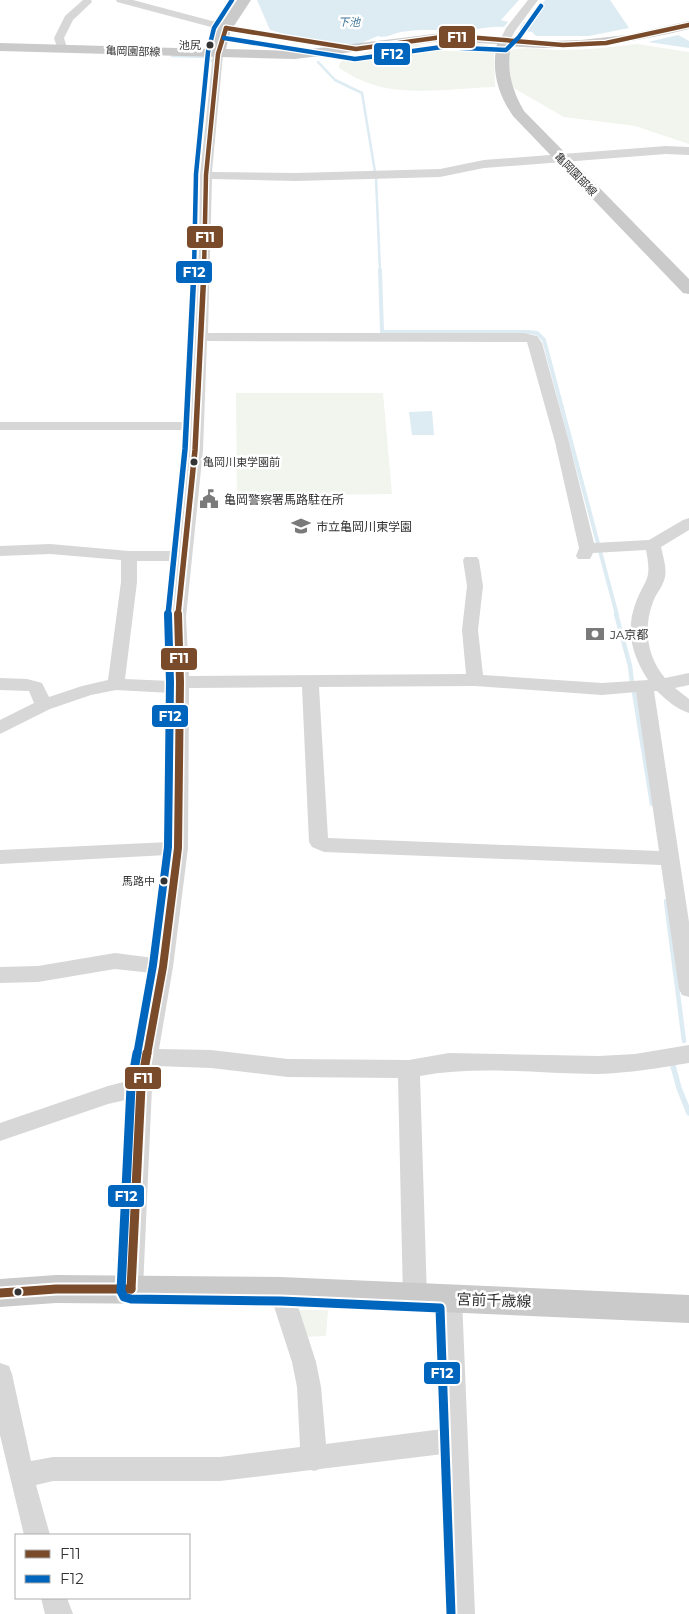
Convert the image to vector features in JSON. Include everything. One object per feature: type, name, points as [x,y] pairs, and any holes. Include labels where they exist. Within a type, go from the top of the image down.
[{"type":"main road","points":[[218,54],[226,28],[244,0]]},
{"type":"main road","name":"亀岡園部線","points":[[0,47],[295,56],[442,37],[507,35],[563,45],[606,43],[689,25]]},
{"type":"main road","name":"亀岡園部線","points":[[507,35],[501,67],[504,90],[527,124],[689,289]]},
{"type":"main road","name":"宮前千歳線","points":[[0,1293],[56,1289],[281,1291],[689,1309]]},
{"type":"street","points":[[121,0],[226,28],[356,49]]},
{"type":"street","points":[[507,35],[533,0]]},
{"type":"street","points":[[62,48],[59,38],[69,18],[87,2]]},
{"type":"street","points":[[131,1289],[141,1087],[163,967],[178,848],[180,684],[178,617],[185,556],[195,426],[206,251],[206,175],[218,54]]},
{"type":"street","points":[[206,175],[296,177],[440,174],[472,166],[666,150],[689,151]]},
{"type":"street","points":[[200,337],[523,337],[532,339],[535,343],[562,442],[586,552],[653,545],[689,523]]},
{"type":"street","points":[[0,426],[195,426]]},
{"type":"street","points":[[653,545],[657,578],[644,603],[637,628],[637,640],[652,686],[663,858],[689,989]]},
{"type":"street","points":[[0,551],[50,549],[129,556],[185,556]]},
{"type":"street","points":[[116,684],[129,582],[129,556]]},
{"type":"street","points":[[471,560],[475,586],[470,630],[475,680]]},
{"type":"street","points":[[0,728],[44,706],[88,690],[116,684],[146,688],[180,684],[475,680],[602,689],[652,686],[689,679]]},
{"type":"street","points":[[310,681],[319,842],[324,845],[663,858]]},
{"type":"street","points":[[0,684],[27,685],[36,688],[44,706]]},
{"type":"street","points":[[652,686],[689,707]]},
{"type":"street","points":[[0,857],[178,848]]},
{"type":"street","points":[[0,975],[38,974],[115,961],[163,967]]},
{"type":"street","points":[[146,1057],[211,1058],[288,1068],[409,1069],[449,1062],[599,1065],[635,1063],[689,1054]]},
{"type":"street","points":[[409,1069],[415,1297]]},
{"type":"street","points":[[0,1132],[108,1095],[141,1087]]},
{"type":"street","points":[[281,1291],[304,1362],[309,1387],[314,1459]]},
{"type":"street","points":[[450,1298],[461,1614]]},
{"type":"street","points":[[0,1374],[21,1475],[37,1534]]},
{"type":"street","points":[[21,1475],[53,1469],[220,1469],[314,1459],[455,1440]]},
{"type":"street","points":[[54,1599],[59,1614]]},
{"type":"shaded area","points":[[466,41],[488,46],[494,50],[495,87],[418,91],[402,90],[369,83],[339,68],[340,62],[375,49],[384,56],[397,55],[410,49],[411,47],[408,43],[417,42],[423,48],[432,50],[444,49],[435,42]]},
{"type":"shaded area","points":[[637,44],[689,52],[689,144],[635,126],[564,117],[512,87],[508,58],[511,50],[530,48],[562,50]]},
{"type":"shaded area","points":[[236,393],[383,393],[392,494],[237,496]]},
{"type":"shaded area","points":[[295,1310],[328,1310],[326,1336],[303,1337]]},
{"type":"water","name":"下池","points":[[257,0],[519,0],[501,20],[508,22],[504,27],[410,31],[378,36],[359,44],[349,44],[299,38],[270,30]]},
{"type":"water","points":[[545,0],[610,0],[629,28],[589,36],[536,36],[532,32],[519,30],[524,22],[528,23]]},
{"type":"water","points":[[678,35],[689,41],[689,48],[648,42]]},
{"type":"water","points":[[432,411],[434,435],[412,435],[409,412]]},
{"type":"waterway","points":[[172,56],[205,57],[212,61]]},
{"type":"waterway","points":[[318,62],[335,80],[362,93],[376,178],[380,271]]},
{"type":"waterway","points":[[380,270],[382,332],[528,332],[537,333],[544,340],[617,615]]},
{"type":"waterway","points":[[616,614],[630,666],[632,683]]},
{"type":"waterway","points":[[634,692],[652,804]]},
{"type":"waterway","points":[[666,901],[684,1041]]},
{"type":"waterway","points":[[672,1062],[679,1088],[689,1113]]},
{"type":"transit line","name":"F12","points":[[232,0],[214,28],[208,52],[196,174],[195,251],[185,449],[168,616],[170,682],[168,847],[153,965],[131,1087],[121,1291],[124,1297],[131,1299],[281,1301],[440,1308],[451,1614]]},
{"type":"transit line","name":"F12","points":[[224,38],[355,59],[442,47],[506,50],[519,37],[541,6]]},
{"type":"transit line","name":"F11","points":[[226,28],[356,49],[442,37],[467,37],[563,45],[606,43],[689,25]]},
{"type":"transit line","name":"F11","points":[[131,1289],[141,1087],[163,967],[178,848],[180,682],[178,617],[195,450],[205,251],[206,175],[218,54],[226,28]]},
{"type":"transit line","name":"F11","points":[[0,1293],[56,1289],[131,1289]]},
{"type":"place","name":"池尻","points":[[210,45]]},
{"type":"place","name":"亀岡川東学園前","points":[[194,462]]},
{"type":"place","name":"亀岡警察署馬路駐在所","points":[[209,499]]},
{"type":"place","name":"市立亀岡川東学園","points":[[301,526]]},
{"type":"place","name":"JA京都","points":[[595,634]]},
{"type":"place","name":"馬路中","points":[[164,881]]}]
